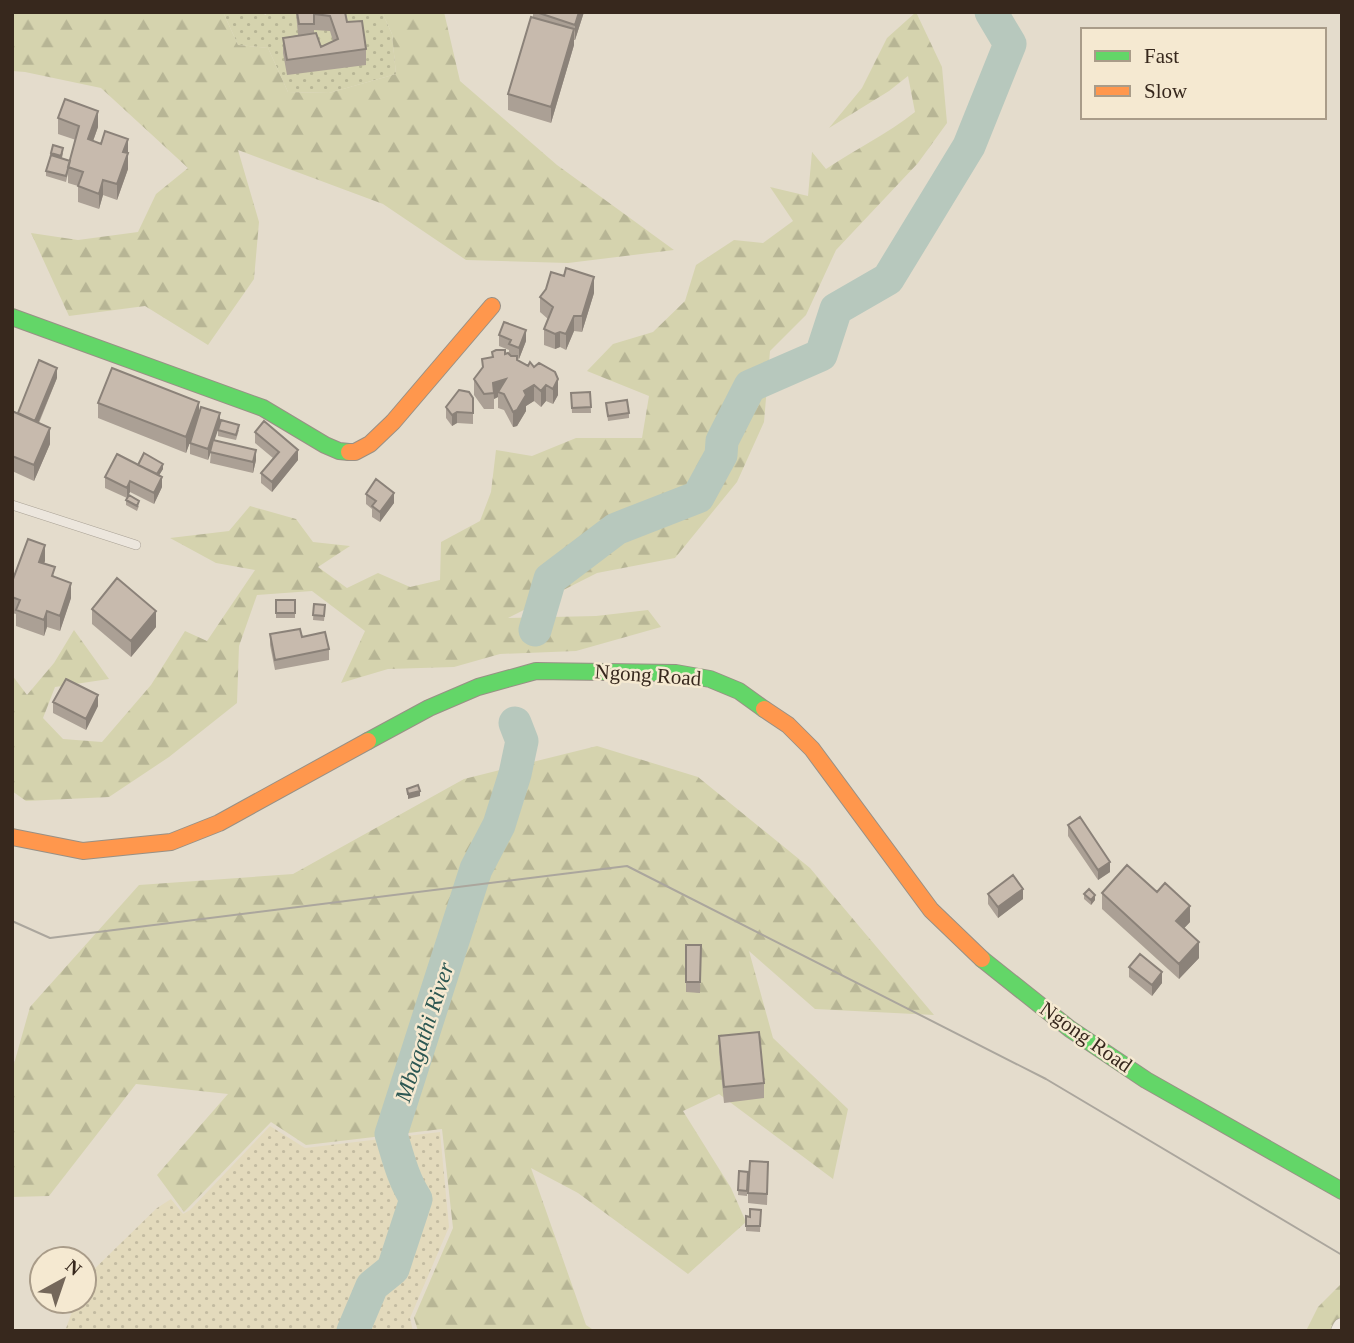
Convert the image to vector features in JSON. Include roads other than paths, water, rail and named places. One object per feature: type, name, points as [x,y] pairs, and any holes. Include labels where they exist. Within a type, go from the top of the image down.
[{"type":"main road","points":[[12,317],[263,408],[325,445],[339,451],[355,452],[370,444],[393,422],[492,306]]},
{"type":"main road","name":"Ngong Road","points":[[12,837],[83,850],[171,842],[219,823],[429,708],[478,687],[536,671],[676,673],[710,679],[738,691],[788,725],[812,749],[931,910],[990,966],[1070,1029],[1146,1080],[1342,1191]]},
{"type":"lane","points":[[12,505],[136,545]]},
{"type":"waterway","points":[[535,630],[550,579],[616,529],[698,497],[721,455],[722,441],[750,386],[821,355],[836,309],[888,279],[969,146],[1010,44],[991,12]]},
{"type":"waterway","name":"Mbagathi River","points":[[353,1331],[372,1286],[393,1269],[416,1199],[404,1176],[391,1134],[476,869],[499,825],[515,774],[522,741],[515,723]]},
{"type":"tram line","points":[[12,921],[50,938],[627,866],[1046,1079],[1342,1255]]}]
